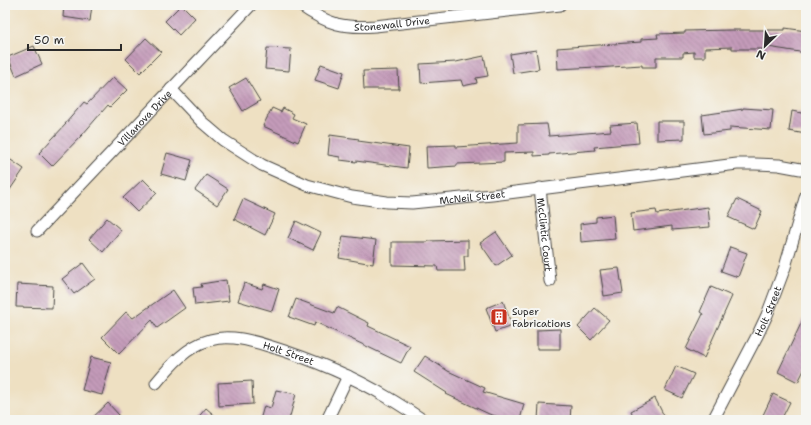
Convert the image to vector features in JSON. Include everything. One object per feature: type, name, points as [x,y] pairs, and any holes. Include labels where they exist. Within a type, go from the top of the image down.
[{"type":"street","name":"Villanova Drive","points":[[37,231],[251,5]]},
{"type":"street","name":"Stonewall Drive","points":[[300,5],[315,15],[337,24],[357,27],[560,5]]},
{"type":"street","name":"McNeil Street","points":[[171,89],[202,122],[223,140],[262,165],[307,185],[352,197],[387,202],[412,203],[492,195],[737,164],[779,165],[806,170]]},
{"type":"street","name":"McClintic Court","points":[[540,188],[550,281]]},
{"type":"street","name":"Holt Street","points":[[713,420],[767,315],[785,267],[806,195]]},
{"type":"street","name":"Holt Street","points":[[156,383],[172,364],[191,348],[209,340],[226,337],[256,342],[292,353],[348,376],[386,396],[423,420]]},
{"type":"street","points":[[327,420],[348,376]]},
{"type":"building","points":[[64,5],[92,5],[90,21],[63,17]]},
{"type":"building","points":[[181,5],[195,18],[179,35],[165,21]]},
{"type":"building","points":[[785,28],[806,31],[806,53],[768,47],[768,49],[732,49],[732,47],[705,48],[705,57],[694,57],[694,52],[683,53],[683,57],[656,57],[656,67],[642,67],[642,65],[558,69],[557,48],[641,42],[641,39],[658,38],[657,34],[685,33],[685,31],[785,30]]},
{"type":"building","points":[[146,38],[161,52],[140,73],[126,59]]},
{"type":"building","points":[[34,46],[42,64],[16,76],[8,57]]},
{"type":"building","points":[[267,48],[291,49],[289,71],[265,69]]},
{"type":"building","points":[[536,50],[539,69],[513,73],[510,54]]},
{"type":"building","points":[[484,56],[488,76],[476,78],[477,83],[463,86],[461,80],[421,83],[420,64],[456,62]]},
{"type":"building","points":[[321,64],[344,72],[339,88],[315,80]]},
{"type":"building","points":[[398,70],[399,89],[364,89],[363,71]]},
{"type":"building","points":[[113,77],[127,90],[110,107],[108,105],[52,166],[39,153],[84,102],[87,104]]},
{"type":"building","points":[[246,78],[260,101],[243,111],[229,88]]},
{"type":"building","points":[[272,108],[281,112],[283,108],[294,114],[292,118],[306,124],[298,142],[263,126]]},
{"type":"building","points":[[743,108],[773,110],[771,130],[730,127],[730,131],[704,134],[702,115]]},
{"type":"building","points":[[792,111],[806,114],[806,134],[789,131]]},
{"type":"building","points":[[657,121],[684,121],[684,139],[657,140]]},
{"type":"building","points":[[637,123],[639,143],[594,147],[595,150],[549,155],[534,156],[534,152],[504,153],[504,162],[457,164],[457,166],[427,168],[426,146],[456,145],[456,147],[518,143],[518,125],[547,124],[549,136],[611,131],[610,125]]},
{"type":"building","points":[[330,135],[359,139],[358,141],[409,148],[407,168],[340,160],[340,157],[328,155]]},
{"type":"building","points":[[167,153],[192,160],[186,181],[161,174]]},
{"type":"building","points":[[5,156],[24,169],[5,197]]},
{"type":"building","points":[[206,175],[228,189],[217,205],[195,190]]},
{"type":"building","points":[[143,179],[157,193],[137,212],[123,198]]},
{"type":"building","points":[[243,199],[275,214],[265,235],[234,219]]},
{"type":"building","points":[[737,199],[762,211],[754,229],[728,217]]},
{"type":"building","points":[[708,207],[710,227],[672,230],[672,226],[633,231],[631,213],[656,210],[657,214]]},
{"type":"building","points":[[613,215],[615,239],[581,242],[580,224],[596,222],[596,217]]},
{"type":"building","points":[[107,218],[121,230],[103,252],[89,239]]},
{"type":"building","points":[[296,221],[321,233],[313,250],[288,238]]},
{"type":"building","points":[[496,232],[512,255],[496,266],[480,243]]},
{"type":"building","points":[[343,236],[376,240],[373,264],[339,258]]},
{"type":"building","points":[[468,240],[468,256],[464,256],[465,271],[438,271],[437,266],[392,265],[392,242]]},
{"type":"building","points":[[730,247],[747,253],[738,277],[721,271]]},
{"type":"building","points":[[83,263],[95,279],[74,294],[62,279]]},
{"type":"building","points":[[619,268],[623,293],[604,296],[600,270]]},
{"type":"building","points":[[226,280],[229,301],[195,305],[193,288],[202,287],[201,284]]},
{"type":"building","points":[[244,283],[262,289],[264,284],[279,289],[272,311],[238,301]]},
{"type":"building","points":[[17,284],[53,286],[52,308],[16,307]]},
{"type":"building","points":[[711,287],[732,296],[704,358],[686,349],[703,314],[700,312]]},
{"type":"building","points":[[173,290],[185,308],[157,328],[152,320],[119,354],[102,337],[126,312],[133,318]]},
{"type":"building","points":[[296,299],[334,313],[337,307],[369,323],[368,326],[410,346],[401,363],[315,322],[314,326],[289,317]]},
{"type":"building","name":"Super Fabrications","points":[[503,301],[512,326],[495,332],[486,308]]},
{"type":"building","points":[[595,308],[609,320],[591,340],[578,327]]},
{"type":"building","points":[[806,313],[806,366],[798,382],[778,372]]},
{"type":"building","points":[[560,329],[560,349],[537,349],[537,330]]},
{"type":"building","points":[[425,356],[448,371],[485,388],[483,392],[524,404],[520,420],[510,420],[489,414],[446,394],[447,393],[414,372]]},
{"type":"building","points":[[91,357],[111,362],[102,395],[82,390]]},
{"type":"building","points":[[676,366],[694,374],[682,398],[665,390]]},
{"type":"building","points":[[252,381],[253,404],[219,406],[218,383]]},
{"type":"building","points":[[276,390],[296,394],[289,420],[260,420],[264,406],[271,408]]},
{"type":"building","points":[[773,394],[790,402],[781,420],[774,420],[763,415]]},
{"type":"building","points":[[655,398],[666,420],[635,420],[631,411]]},
{"type":"building","points":[[108,403],[119,415],[114,420],[90,420]]},
{"type":"building","points":[[539,404],[571,406],[570,420],[538,420]]},
{"type":"building","points":[[206,408],[220,420],[196,420]]},
{"type":"place","name":"Super Fabrications","points":[[499,317]]}]
